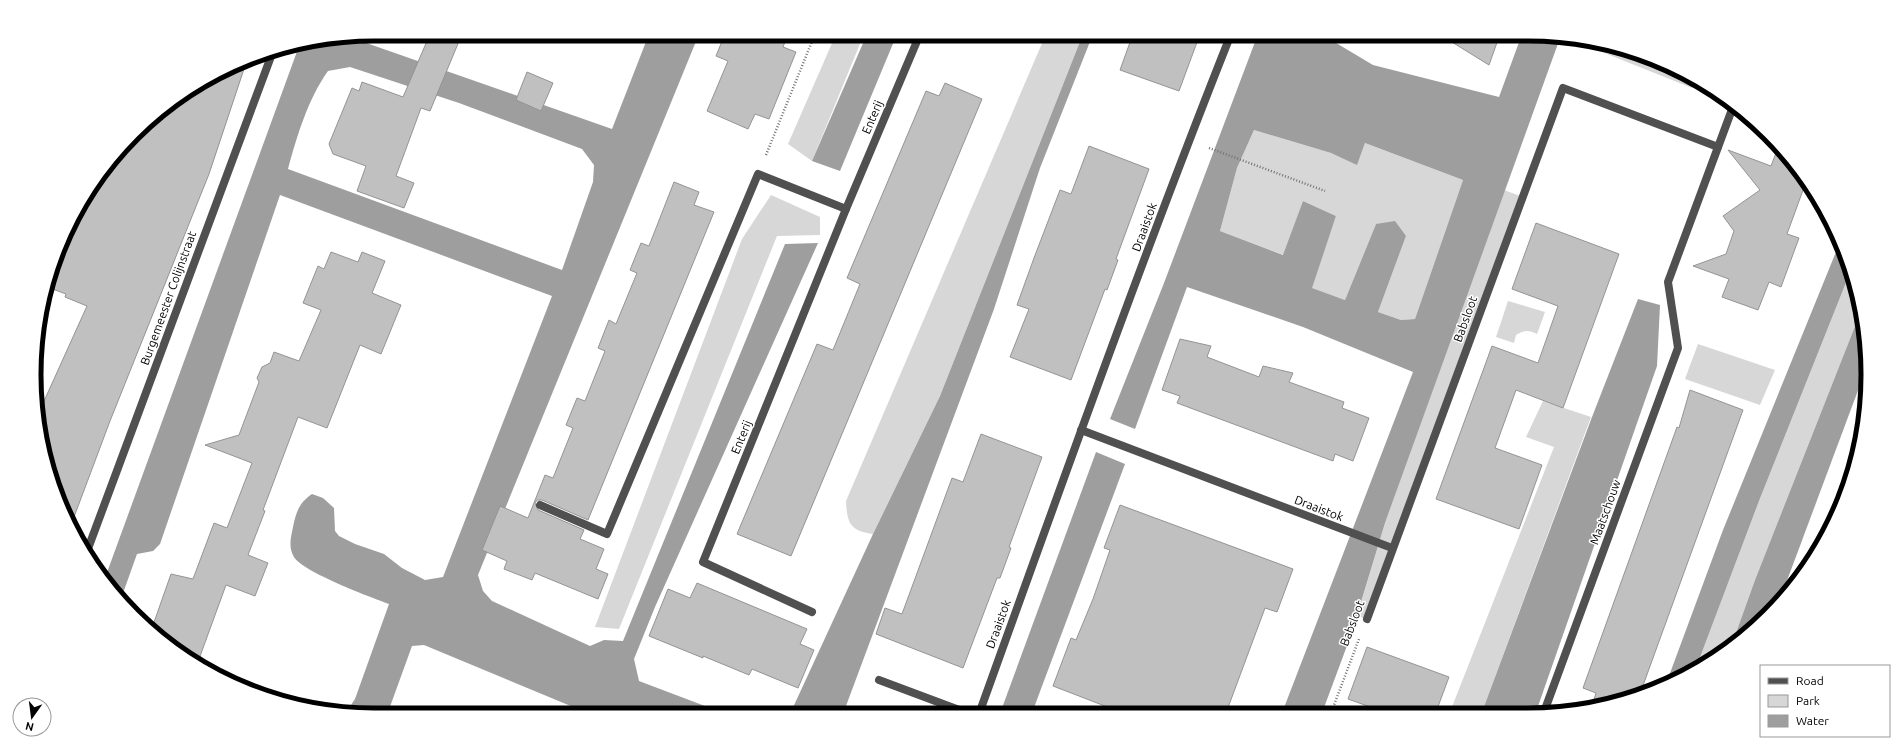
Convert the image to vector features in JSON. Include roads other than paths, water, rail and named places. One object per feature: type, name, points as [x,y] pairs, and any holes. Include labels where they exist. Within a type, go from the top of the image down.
[{"type":"street","name":"Enterij","points":[[812,612],[703,562],[846,209],[917,41]]},
{"type":"street","name":"Draaistok","points":[[981,708],[1081,430],[1189,141],[1228,41]]},
{"type":"street","name":"Burgemeester Colijnstraat","points":[[89,546],[270,58]]},
{"type":"street","name":"Babsloot","points":[[1367,620],[1392,548],[1563,88],[1718,147]]},
{"type":"street","points":[[1718,147],[1732,111]]},
{"type":"street","name":"Maatschouw","points":[[1546,707],[1678,348],[1668,282],[1718,147]]},
{"type":"street","points":[[540,505],[608,534],[758,174],[846,209]]},
{"type":"street","name":"Draaistok","points":[[1081,430],[1097,438],[1392,548]]},
{"type":"street","points":[[879,680],[954,708]]},
{"type":"water","points":[[646,41],[696,41],[478,575],[483,591],[492,601],[590,646],[604,640],[623,641],[785,244],[818,243],[655,607],[634,659],[639,681],[710,708],[576,708],[424,645],[412,646],[390,708],[350,707],[355,699],[389,604],[323,577],[310,570],[294,557],[291,550],[291,538],[295,517],[299,508],[301,504],[312,494],[323,498],[334,508],[335,531],[339,536],[355,544],[384,554],[402,568],[425,580],[443,577],[552,296],[280,195],[160,544],[153,551],[137,554],[123,593],[107,573],[298,50],[331,44],[362,42],[612,129]],"holes":[[[350,67],[459,103],[582,149],[594,165],[593,182],[562,270],[288,169],[299,131],[321,82],[328,71]]]},
{"type":"water","points":[[864,41],[894,41],[840,171],[812,161]]},
{"type":"water","points":[[1080,41],[1090,41],[1040,168],[994,309],[845,708],[793,708],[873,534],[940,396]]},
{"type":"water","points":[[1255,41],[1333,41],[1373,65],[1499,97],[1519,41],[1558,43],[1385,523],[1351,635],[1324,708],[1284,708],[1413,372],[1303,327],[1187,287],[1135,429],[1110,419],[1164,283]],"holes":[[[1254,130],[1331,153],[1357,165],[1365,143],[1463,180],[1415,319],[1401,320],[1378,312],[1406,236],[1395,221],[1376,224],[1345,300],[1312,288],[1336,216],[1303,201],[1283,255],[1220,231],[1237,168]]]},
{"type":"water","points":[[1837,250],[1847,280],[1759,501],[1699,660],[1669,677],[1723,530]]},
{"type":"water","points":[[1638,299],[1660,305],[1657,366],[1538,708],[1483,708],[1592,417]]},
{"type":"water","points":[[1857,322],[1860,353],[1861,384],[1785,586],[1763,610],[1735,635],[1755,580]]},
{"type":"water","points":[[1096,452],[1125,464],[1034,708],[1002,708]]}]
